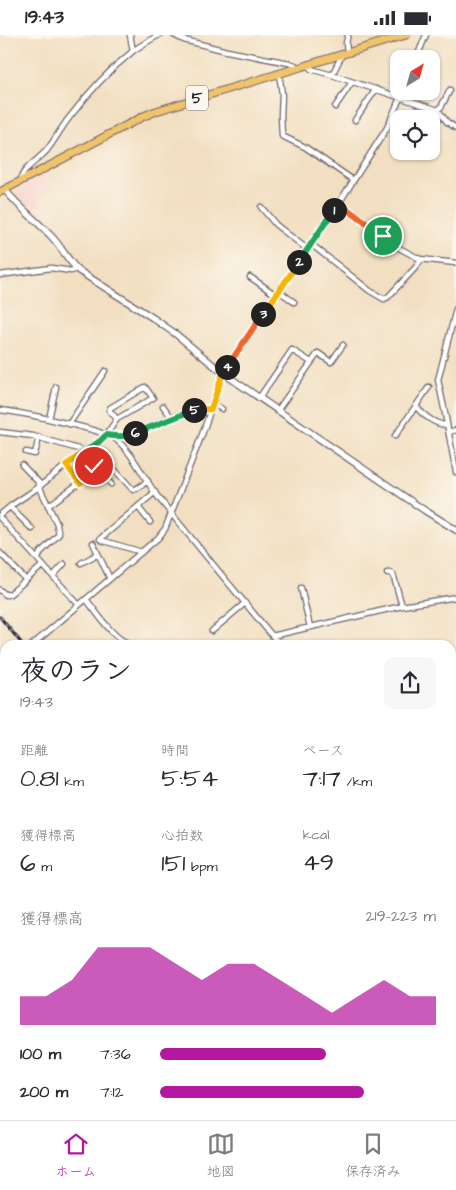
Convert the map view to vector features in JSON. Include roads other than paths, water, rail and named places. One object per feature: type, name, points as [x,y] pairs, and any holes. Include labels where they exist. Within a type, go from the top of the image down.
[{"type":"main road","name":"5","points":[[2,189],[156,111],[406,35]]},
{"type":"street","points":[[130,35],[133,51]]},
{"type":"street","points":[[21,181],[21,177],[46,151],[91,90],[133,51],[159,35]]},
{"type":"street","points":[[174,35],[184,40],[292,64],[297,67]]},
{"type":"street","points":[[332,75],[345,53],[348,35]]},
{"type":"street","points":[[420,50],[426,35]]},
{"type":"street","points":[[308,64],[311,69],[390,93]]},
{"type":"street","points":[[280,73],[282,136],[305,147],[353,180]]},
{"type":"street","points":[[335,107],[352,82]]},
{"type":"street","points":[[355,121],[376,89]]},
{"type":"street","points":[[410,100],[438,110],[450,90]]},
{"type":"street","points":[[40,640],[158,538],[165,529],[212,407],[223,373],[339,203],[387,128],[400,100]]},
{"type":"street","points":[[440,113],[447,122],[456,128]]},
{"type":"street","points":[[2,189],[50,235],[77,269],[153,317],[223,373],[456,530]]},
{"type":"street","points":[[339,203],[399,248],[420,259],[456,263]]},
{"type":"street","points":[[261,207],[276,225],[307,249]]},
{"type":"street","points":[[311,244],[370,291],[384,299],[413,271],[420,262],[420,259]]},
{"type":"street","points":[[0,275],[51,267],[71,271],[77,269]]},
{"type":"street","points":[[250,277],[294,303]]},
{"type":"street","points":[[456,309],[438,380],[456,473]]},
{"type":"street","points":[[278,411],[318,353],[330,361],[343,345]]},
{"type":"street","points":[[259,398],[292,349],[311,362]]},
{"type":"street","points":[[69,424],[106,371]]},
{"type":"street","points":[[48,419],[56,387]]},
{"type":"street","points":[[79,605],[0,516],[100,441],[117,419],[153,398],[145,387],[110,408],[109,411],[117,419]]},
{"type":"street","points":[[395,436],[428,387]]},
{"type":"street","points":[[163,406],[172,418]]},
{"type":"street","points":[[416,406],[432,420],[447,425]]},
{"type":"street","points":[[0,410],[95,430],[106,435],[127,436],[193,410],[212,407],[222,409]]},
{"type":"street","points":[[448,432],[456,430]]},
{"type":"street","points":[[0,432],[39,437],[86,451]]},
{"type":"street","points":[[112,436],[129,452],[171,513],[276,640]]},
{"type":"street","points":[[26,452],[35,454],[39,437]]},
{"type":"street","points":[[22,465],[40,486],[57,524],[59,534],[40,553],[38,559]]},
{"type":"street","points":[[66,465],[80,483]]},
{"type":"street","points":[[48,506],[80,483],[96,468],[111,484]]},
{"type":"street","points":[[115,470],[133,490],[148,481]]},
{"type":"street","points":[[142,552],[100,539],[155,492]]},
{"type":"street","points":[[10,507],[32,529]]},
{"type":"street","points":[[138,507],[150,522]]},
{"type":"street","points":[[93,543],[110,579]]},
{"type":"street","points":[[0,553],[26,580]]},
{"type":"street","points":[[81,563],[98,554]]},
{"type":"street","points":[[53,576],[64,564]]},
{"type":"street","points":[[0,590],[7,595],[43,565]]},
{"type":"street","points":[[387,573],[393,575],[402,606]]},
{"type":"street","points":[[301,588],[310,627]]},
{"type":"street","points":[[272,636],[402,606],[456,597]]},
{"type":"street","points":[[86,599],[121,640]]},
{"type":"street","points":[[212,631],[245,603]]},
{"type":"railway","points":[[0,617],[19,640]]}]
